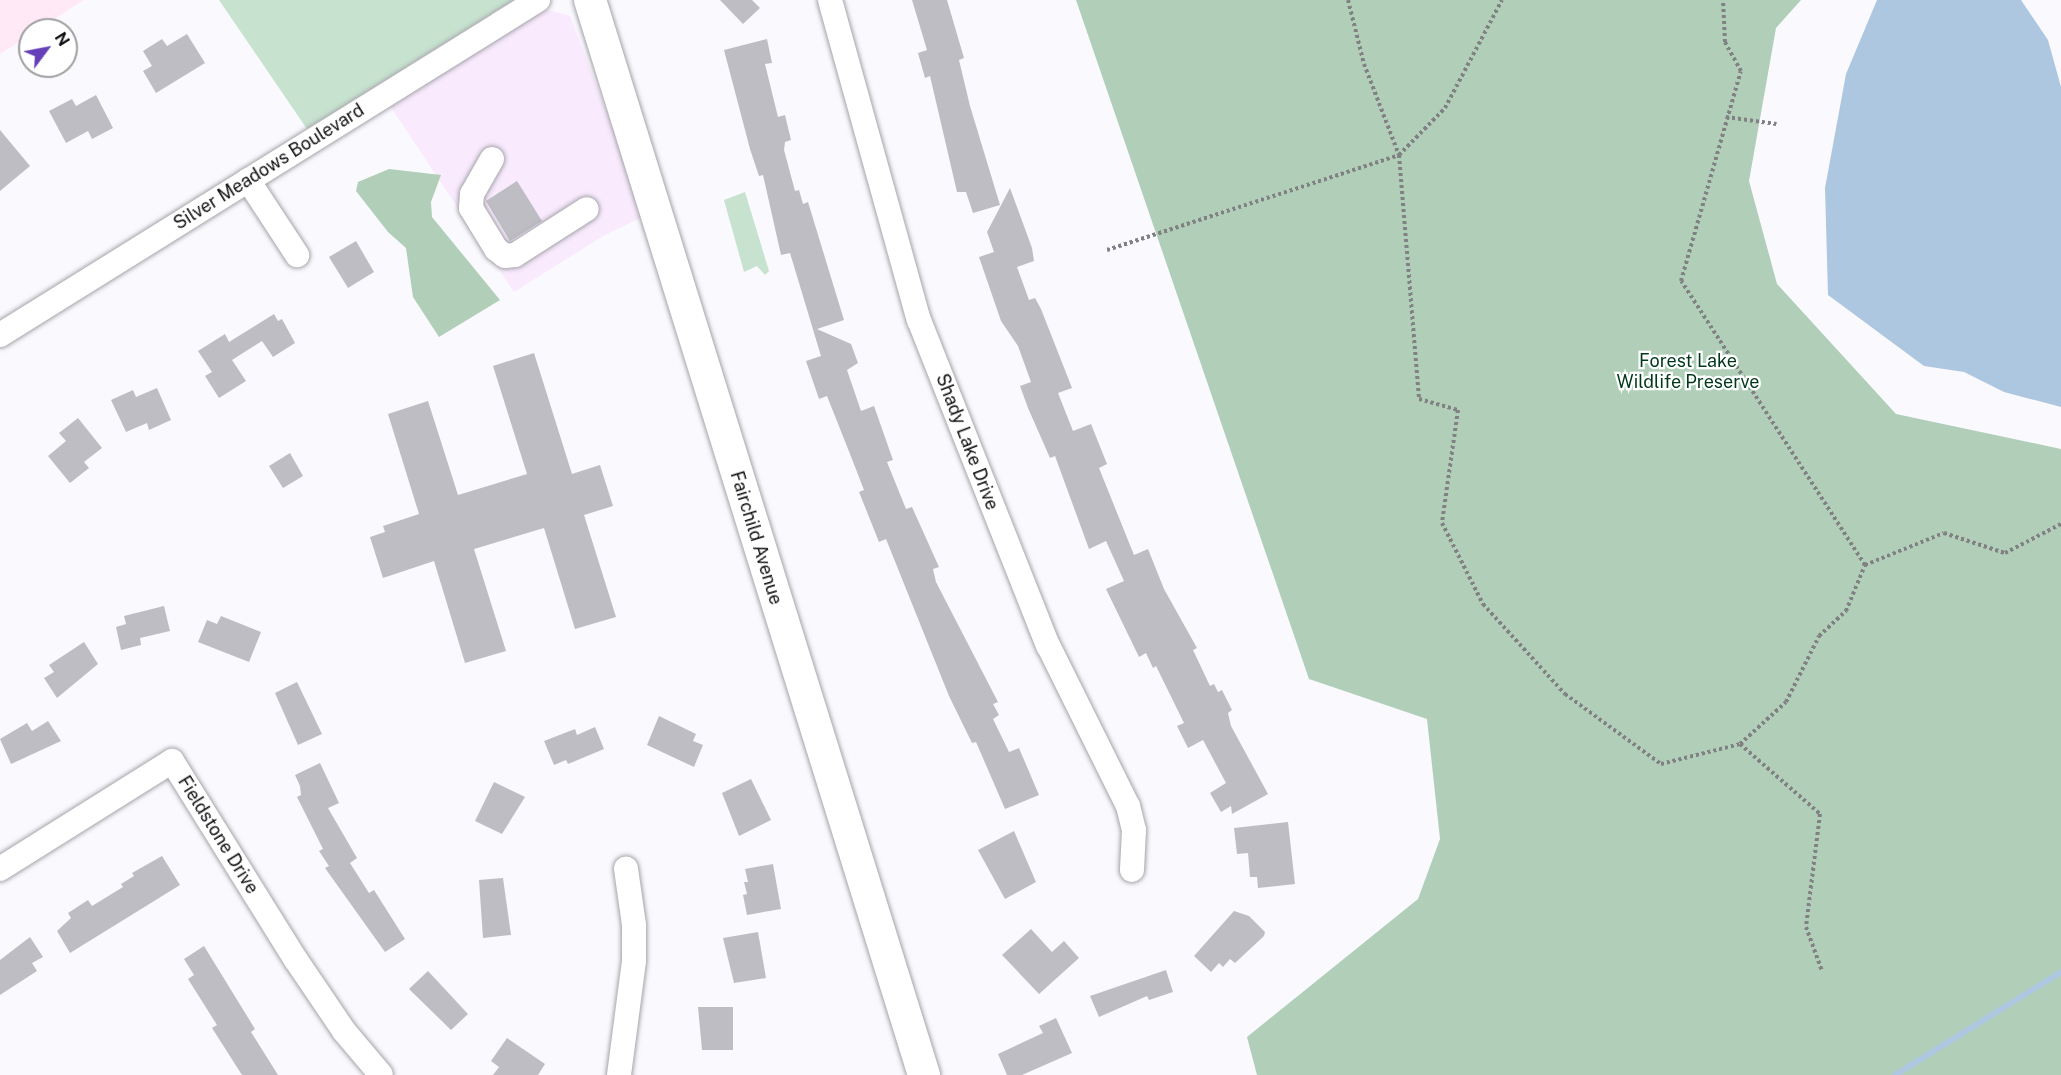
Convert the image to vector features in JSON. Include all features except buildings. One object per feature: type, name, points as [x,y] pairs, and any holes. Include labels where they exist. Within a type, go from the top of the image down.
[{"type":"main road","name":"Fairchild Avenue","points":[[590,0],[924,1075]]},
{"type":"street","name":"Silver Meadows Boulevard","points":[[0,335],[538,0]]},
{"type":"street","name":"Shady Lake Drive","points":[[830,0],[919,320],[1048,645],[1128,806],[1134,830],[1132,870]]},
{"type":"street","points":[[492,159],[472,194],[471,208],[496,249],[505,256],[515,255],[587,209]]},
{"type":"street","points":[[248,180],[297,255]]},
{"type":"street","name":"Fieldstone Drive","points":[[0,869],[172,761],[296,960],[344,1031],[381,1075]]},
{"type":"street","points":[[619,1075],[634,961],[633,909],[626,869]]},
{"type":"path","points":[[1348,0],[1364,64],[1400,155],[1419,399],[1458,410],[1442,523],[1483,604],[1565,694],[1661,764],[1740,744],[1786,702],[1819,636],[1846,611],[1865,565],[1944,533],[2005,554],[2061,524]]},
{"type":"path","points":[[1107,250],[1400,155],[1446,108],[1502,0]]},
{"type":"path","points":[[1723,0],[1725,42],[1741,71],[1681,281],[1865,565]]},
{"type":"path","points":[[1726,117],[1777,124]]},
{"type":"path","points":[[1740,744],[1820,814],[1806,927],[1822,971]]},
{"type":"shaded area","points":[[0,0],[84,0],[56,18],[18,18],[18,43],[0,54]]},
{"type":"shaded area","points":[[548,10],[570,16],[646,215],[603,236],[514,292],[390,106],[531,15]]},
{"type":"green space","points":[[219,0],[514,0],[307,129]]},
{"type":"green space","name":"Forest Lake Wildlife Preserve","points":[[1076,0],[1801,0],[1776,28],[1749,181],[1777,284],[1896,414],[2061,449],[2061,1075],[1257,1075],[1247,1037],[1418,899],[1440,839],[1427,719],[1309,679]]},
{"type":"green space","points":[[389,169],[441,175],[431,202],[432,217],[500,300],[439,337],[413,297],[406,248],[388,232],[356,191],[358,182]]},
{"type":"green space","points":[[745,192],[769,271],[765,275],[757,266],[744,272],[724,200]]},
{"type":"water","points":[[1877,0],[2021,0],[2048,40],[2061,87],[2061,407],[2004,392],[1964,372],[1924,366],[1828,295],[1825,188],[1846,74]]},
{"type":"waterway","points":[[1895,1075],[2061,972]]}]
